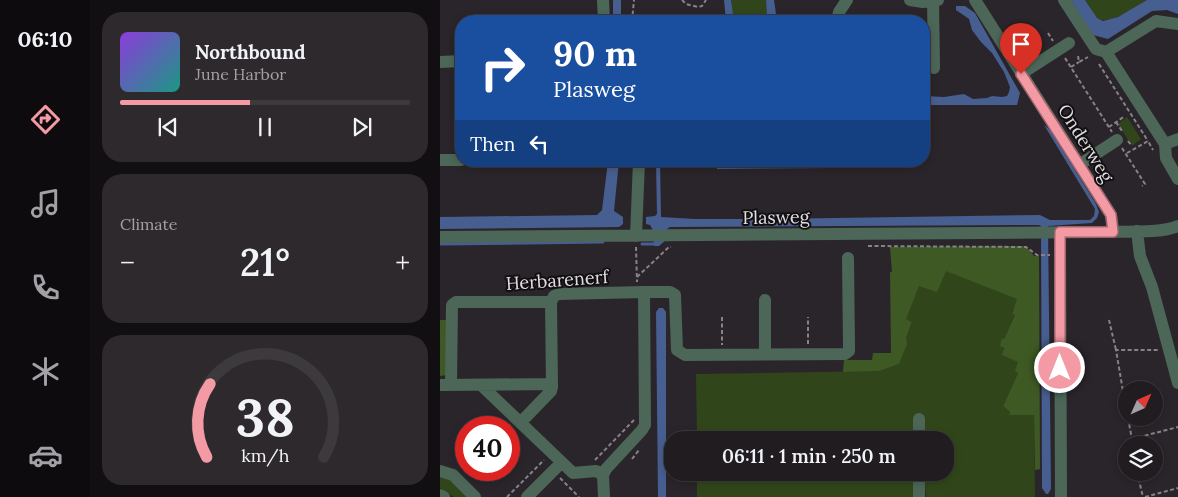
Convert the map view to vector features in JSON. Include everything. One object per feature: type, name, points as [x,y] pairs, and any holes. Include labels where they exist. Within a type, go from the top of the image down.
[{"type":"street","points":[[603,0],[604,15]]},
{"type":"street","points":[[838,15],[847,0]]},
{"type":"street","points":[[910,0],[936,1],[934,68]]},
{"type":"street","name":"Onderweg","points":[[975,0],[1111,215],[1113,232]]},
{"type":"street","points":[[1064,0],[1092,44],[1165,144],[1166,158],[1178,179]]},
{"type":"street","points":[[1101,56],[1156,20],[1178,24]]},
{"type":"street","points":[[1021,74],[1064,46]]},
{"type":"street","points":[[440,62],[455,61]]},
{"type":"street","points":[[1079,165],[1117,140]]},
{"type":"street","points":[[1165,144],[1178,140]]},
{"type":"street","points":[[440,160],[455,160]]},
{"type":"street","points":[[639,167],[642,235]]},
{"type":"street","name":"Plasweg","points":[[440,237],[1113,232],[1178,226]]},
{"type":"street","points":[[1137,231],[1140,256],[1152,286],[1178,383]]},
{"type":"street","points":[[1050,232],[1061,497]]},
{"type":"street","points":[[722,354],[845,354],[849,351],[848,258]]},
{"type":"street","points":[[604,497],[603,475],[606,469],[645,425],[641,292]]},
{"type":"street","name":"Herbarenerf","points":[[445,384],[452,305],[456,302],[551,302],[554,296],[559,294],[670,292],[675,295],[677,350],[685,355],[722,354]]},
{"type":"street","points":[[765,300],[765,354]]},
{"type":"street","points":[[521,422],[551,391],[551,302]]},
{"type":"street","points":[[445,384],[552,384]]},
{"type":"street","points":[[481,385],[551,453],[557,467],[572,473],[596,471],[603,475]]},
{"type":"street","points":[[919,419],[919,431]]},
{"type":"street","points":[[527,497],[557,467]]},
{"type":"street","points":[[440,471],[454,475],[475,497]]},
{"type":"street","points":[[919,481],[919,497]]},
{"type":"street","points":[[440,495],[444,497]]},
{"type":"path","points":[[682,0],[686,4],[698,7],[702,6],[706,0]]},
{"type":"path","points":[[633,15],[634,1]]},
{"type":"path","points":[[1064,46],[1071,68],[1145,184],[1142,186]]},
{"type":"path","points":[[1071,68],[1092,54]]},
{"type":"path","points":[[1078,56],[1079,62]]},
{"type":"path","points":[[1101,56],[1147,141],[1126,154]]},
{"type":"path","points":[[1109,127],[1125,116]]},
{"type":"path","points":[[641,292],[637,276],[642,235]]},
{"type":"path","points":[[868,246],[1026,247],[1037,255],[1052,255]]},
{"type":"path","points":[[637,276],[669,247],[679,247]]},
{"type":"path","points":[[722,316],[722,354]]},
{"type":"path","points":[[808,317],[808,354]]},
{"type":"path","points":[[1110,320],[1121,381]]},
{"type":"path","points":[[1116,350],[1161,350],[1169,348]]},
{"type":"path","points":[[590,472],[589,466],[634,420]]},
{"type":"path","points":[[1144,436],[1178,427]]},
{"type":"path","points":[[507,497],[551,453]]},
{"type":"path","points":[[557,467],[579,497]]},
{"type":"path","points":[[1140,481],[1144,497],[1178,488]]},
{"type":"green space","points":[[731,0],[766,0],[767,15],[733,15]]},
{"type":"green space","points":[[1085,0],[1147,0],[1122,15],[1101,20],[1096,17]]},
{"type":"green space","points":[[1127,117],[1141,139],[1132,146],[1118,124]]},
{"type":"green space","points":[[1026,246],[1034,256],[1039,256],[1040,469],[1035,470],[1034,415],[1009,415],[1010,412],[1003,406],[1018,373],[1015,371],[1018,362],[1002,355],[1004,348],[1000,346],[1002,338],[1004,339],[1015,315],[1012,314],[1017,299],[946,271],[937,292],[919,286],[906,319],[912,322],[906,338],[907,344],[899,364],[880,371],[843,372],[844,360],[872,360],[873,353],[891,353],[890,272],[892,272],[890,247]]},
{"type":"green space","points":[[946,270],[1018,299],[1012,313],[1015,315],[1004,339],[1003,355],[1019,362],[1018,373],[1003,406],[1010,412],[1009,415],[1034,414],[1035,497],[926,497],[925,482],[917,497],[697,497],[697,481],[954,481],[954,431],[697,431],[696,374],[880,371],[899,364],[912,322],[905,319],[919,285]]},
{"type":"green space","points":[[440,320],[446,320],[447,375],[440,376]]},
{"type":"green space","points":[[440,474],[446,474],[472,497],[454,497],[440,488]]},
{"type":"water","points":[[613,0],[621,0],[621,15],[613,15]]},
{"type":"water","points":[[724,0],[731,0],[733,15],[725,15]]},
{"type":"water","points":[[766,0],[774,0],[776,15],[767,15]]},
{"type":"water","points":[[1071,0],[1085,0],[1097,18],[1103,21],[1118,17],[1147,0],[1178,0],[1178,14],[1167,10],[1152,11],[1108,39],[1093,35]]},
{"type":"water","points":[[956,6],[965,6],[975,13],[1020,93],[1017,105],[930,105],[930,96],[944,97],[964,94],[973,99],[992,96],[1002,97],[1007,96],[1009,92],[1010,87],[1004,72],[992,53],[972,30],[969,19],[956,10]]},
{"type":"water","points":[[1044,125],[1050,130],[1096,204],[1099,212],[1097,218],[1092,223],[1048,226],[1051,489],[1048,494],[1042,488],[1041,226],[670,227],[667,229],[666,240],[659,246],[654,246],[653,231],[650,225],[646,224],[646,217],[657,214],[656,167],[660,167],[661,217],[768,219],[1040,215],[1050,220],[1090,220],[1094,216],[1095,209]]},
{"type":"water","points":[[607,167],[618,167],[614,211],[623,217],[623,224],[619,227],[440,229],[440,217],[597,215],[602,210]]},
{"type":"water","points":[[717,167],[837,167],[832,168],[717,169]]},
{"type":"water","points":[[659,308],[663,308],[666,312],[664,481],[666,481],[666,497],[658,497],[656,312]]},
{"type":"waterway","points":[[440,244],[603,242]]},
{"type":"waterway","points":[[642,244],[654,244]]},
{"type":"route","points":[[1021,74],[1111,215],[1113,223],[1113,232],[1060,232],[1060,368]]}]
